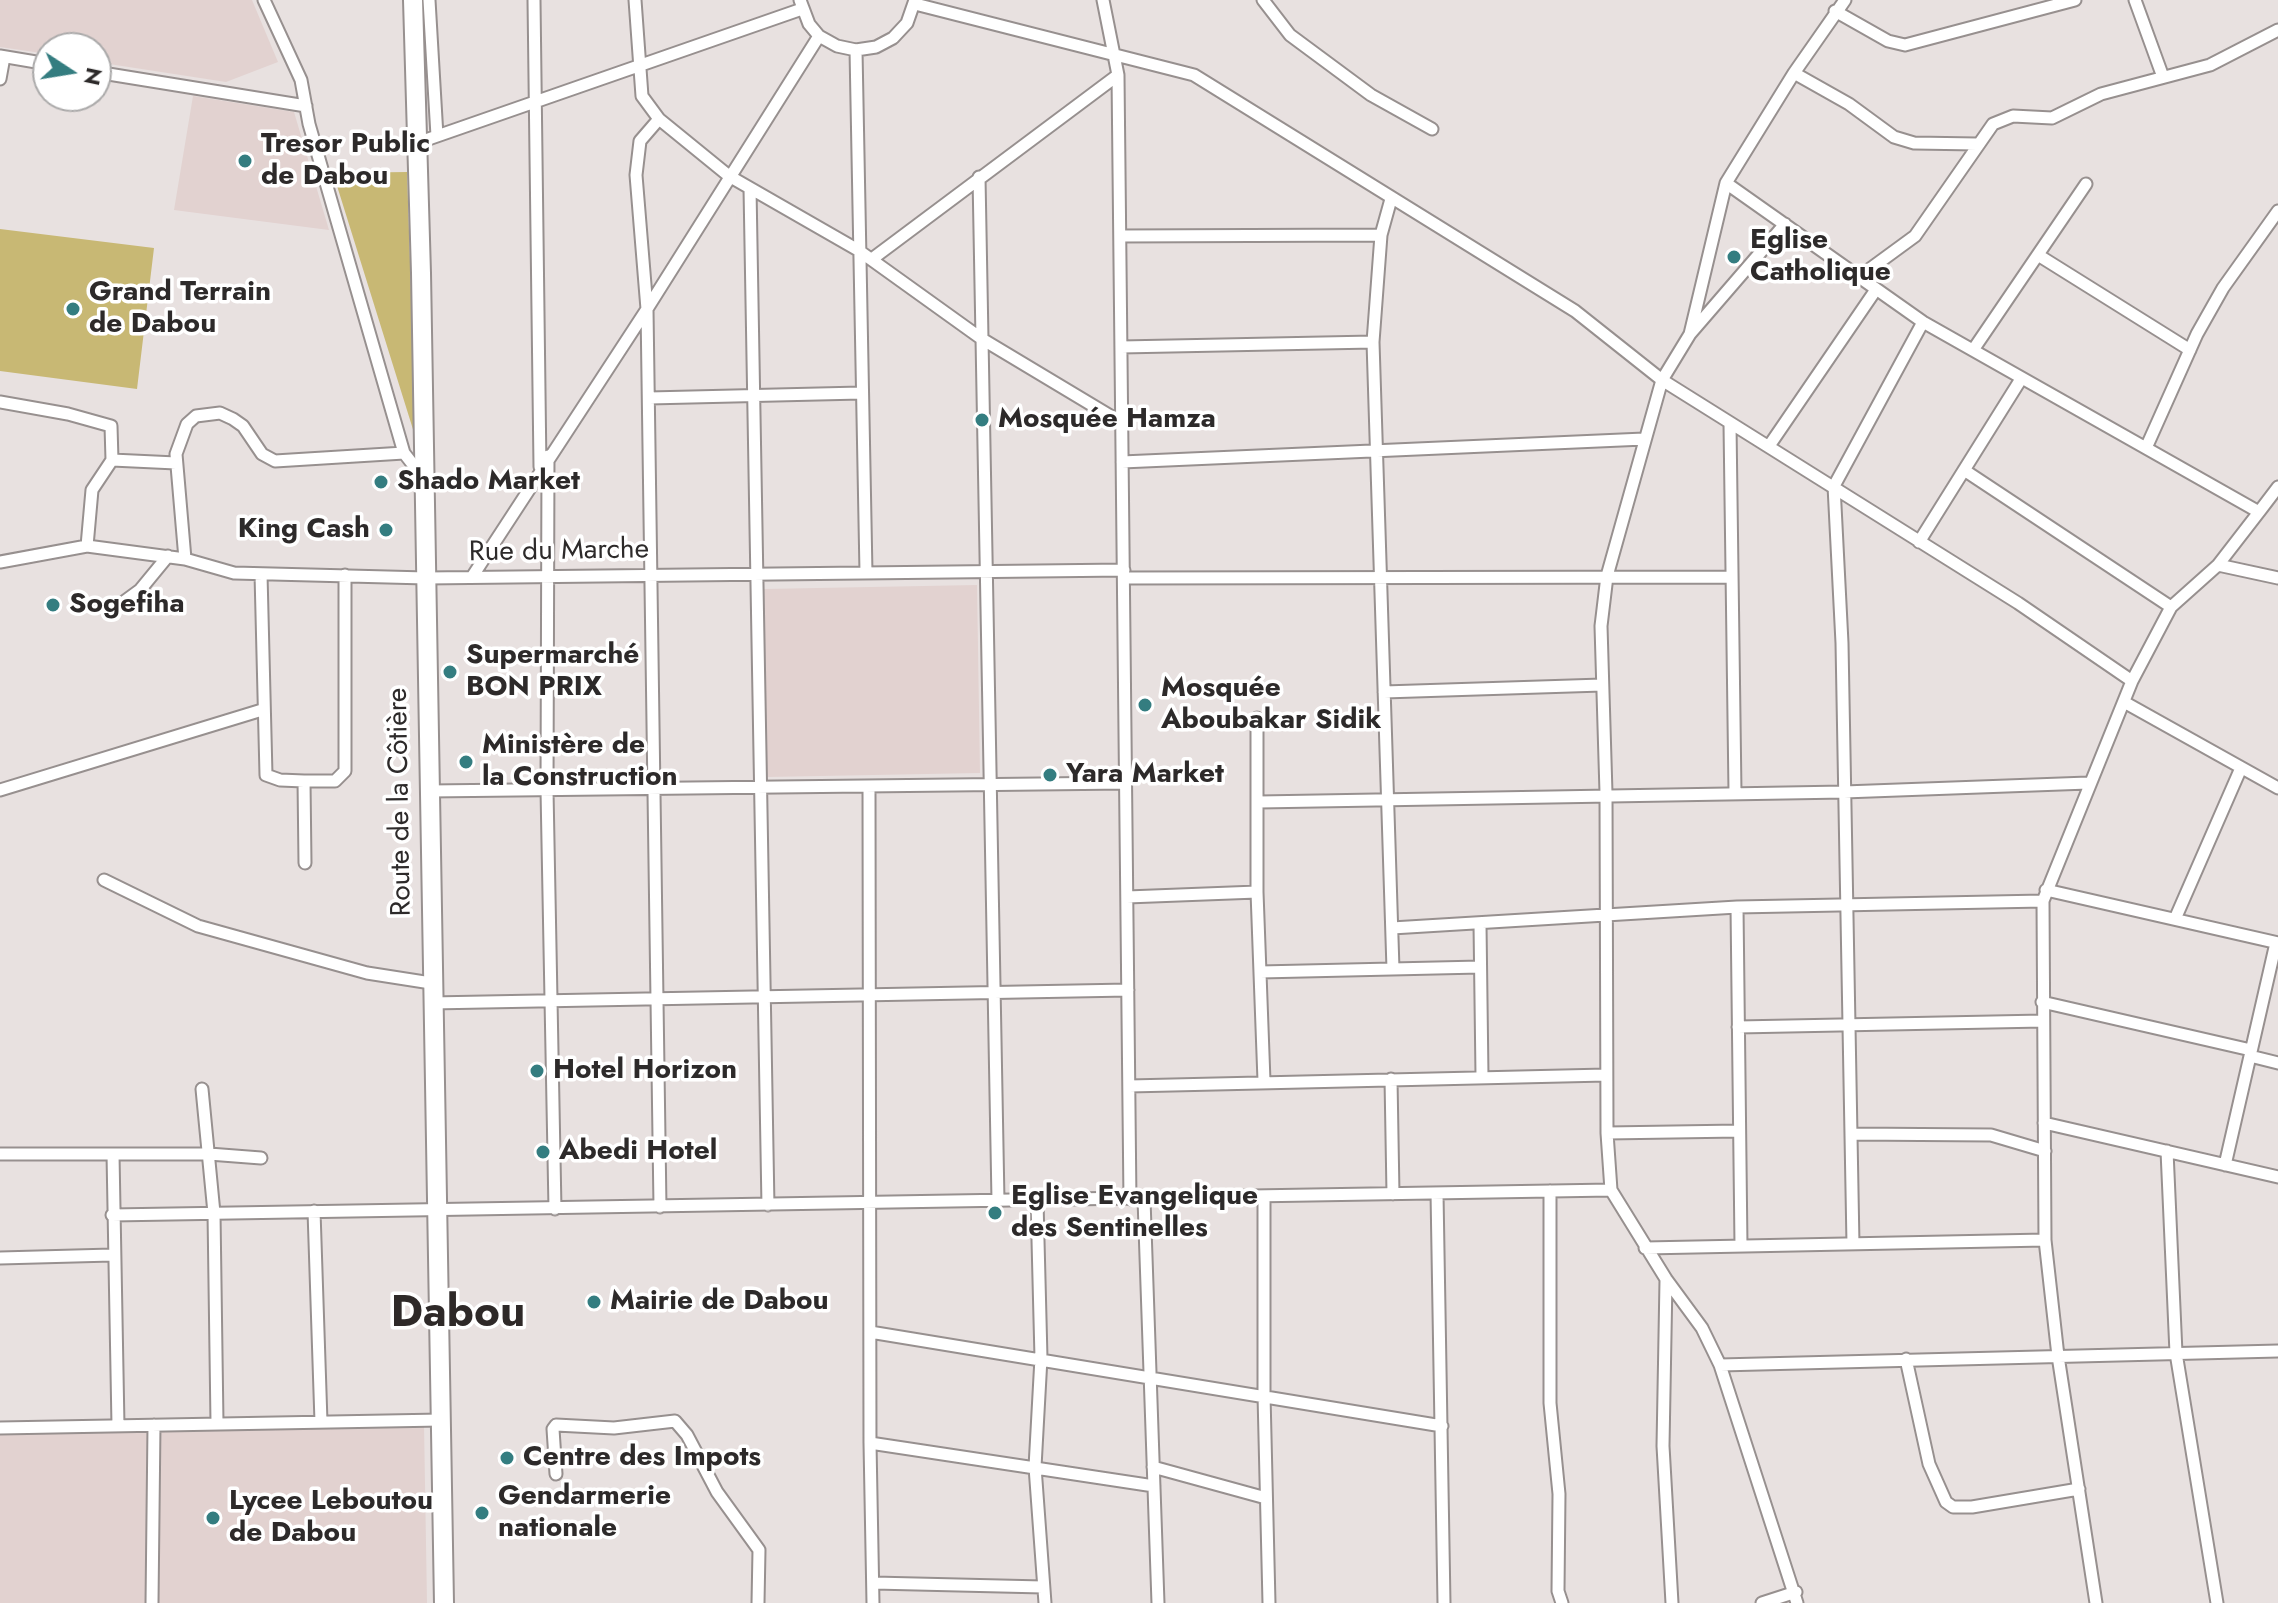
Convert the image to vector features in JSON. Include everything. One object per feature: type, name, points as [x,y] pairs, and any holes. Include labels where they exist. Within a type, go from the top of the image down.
[{"type":"main road","name":"Route de la Côtière","points":[[413,0],[425,480],[431,1003],[444,1603]]},
{"type":"street","points":[[264,0],[301,80],[404,453],[425,480]]},
{"type":"street","points":[[429,0],[437,136]]},
{"type":"street","points":[[534,0],[540,468]]},
{"type":"street","points":[[635,0],[642,96],[659,119],[729,176],[858,250],[982,339],[1122,423]]},
{"type":"street","points":[[1103,0],[1118,75],[1130,1199]]},
{"type":"street","points":[[1263,0],[1290,35],[1371,95],[1432,129]]},
{"type":"street","points":[[1690,334],[1726,183],[1794,73],[1845,0]]},
{"type":"street","points":[[1835,11],[1888,41],[1905,45],[2075,0]]},
{"type":"street","points":[[2135,0],[2163,77]]},
{"type":"street","points":[[417,143],[801,4],[819,36],[837,46],[856,50],[876,47],[893,38],[907,23],[915,2],[1194,75],[1575,311],[1662,380],[2018,603],[2132,681]]},
{"type":"street","points":[[472,577],[540,468],[647,309],[819,36]]},
{"type":"street","points":[[1859,277],[1915,236],[1977,144],[1993,124],[2003,118],[2052,118],[2101,94],[2210,65],[2275,37]]},
{"type":"street","points":[[856,50],[866,573]]},
{"type":"street","points":[[0,79],[2,56],[32,61]]},
{"type":"street","points":[[1794,73],[1849,104],[1894,137],[1925,144],[1977,144]]},
{"type":"street","points":[[112,75],[306,106]]},
{"type":"street","points":[[872,259],[1118,75]]},
{"type":"street","points":[[414,86],[433,86]]},
{"type":"street","points":[[659,119],[640,141],[636,175],[647,309],[660,1207]]},
{"type":"street","points":[[979,177],[998,1201]]},
{"type":"street","points":[[1726,183],[1923,322],[2259,512]]},
{"type":"street","points":[[1973,350],[2086,184]]},
{"type":"street","points":[[750,188],[768,1205]]},
{"type":"street","points":[[1391,199],[1381,235],[1373,342],[1378,575],[1389,799],[1393,969]]},
{"type":"street","points":[[2146,448],[2190,350],[2223,288],[2278,211]]},
{"type":"street","points":[[1762,1603],[1797,1597],[1720,1365],[1702,1328],[1645,1248],[1611,1190],[1607,1133],[1606,793],[1601,626],[1607,576],[1662,380],[1690,334],[1785,224]]},
{"type":"street","points":[[1120,236],[1381,235]]},
{"type":"street","points":[[2038,255],[2190,350]]},
{"type":"street","points":[[1769,446],[1875,291]]},
{"type":"street","points":[[1853,1244],[1847,903],[1834,486],[1923,322]]},
{"type":"street","points":[[1121,347],[1373,342]]},
{"type":"street","points":[[1919,542],[2021,379]]},
{"type":"street","points":[[649,398],[861,393]]},
{"type":"street","points":[[0,402],[111,426],[112,460],[92,490],[87,546]]},
{"type":"street","points":[[185,559],[176,463],[187,424],[205,414],[220,413],[243,426],[268,459],[404,453]]},
{"type":"street","points":[[1730,424],[1735,792]]},
{"type":"street","points":[[1122,462],[1644,439]]},
{"type":"street","points":[[548,456],[547,790],[555,1209]]},
{"type":"street","points":[[112,460],[176,463]]},
{"type":"street","points":[[1964,470],[2171,607]]},
{"type":"street","points":[[2096,1603],[2058,1356],[2045,1240],[2042,1002],[2045,895],[2132,681],[2171,607],[2218,565],[2278,487]]},
{"type":"street","name":"Rue du Marche","points":[[0,562],[87,546],[185,559],[216,570],[426,578],[987,571],[1731,577]]},
{"type":"street","points":[[110,612],[154,577],[168,556]]},
{"type":"street","points":[[2218,565],[2278,578]]},
{"type":"street","points":[[261,574],[266,775],[272,779],[304,781],[335,781],[345,771],[345,575]]},
{"type":"street","points":[[1384,692],[1602,685]]},
{"type":"street","points":[[2124,702],[2278,788]]},
{"type":"street","points":[[0,790],[262,710]]},
{"type":"street","points":[[1257,718],[1257,892],[1264,1081]]},
{"type":"street","points":[[2175,919],[2241,768]]},
{"type":"street","points":[[304,781],[305,863]]},
{"type":"street","points":[[429,791],[1126,783]]},
{"type":"street","points":[[1259,802],[1606,793],[1844,792],[2088,783]]},
{"type":"street","points":[[869,786],[873,1603]]},
{"type":"street","points":[[104,880],[198,926],[367,973],[431,983]]},
{"type":"street","points":[[1127,897],[1257,892]]},
{"type":"street","points":[[1392,928],[1737,907],[2045,895],[2175,919],[2277,943],[2225,1165]]},
{"type":"street","points":[[1737,907],[1741,1246]]},
{"type":"street","points":[[1480,924],[1482,1076]]},
{"type":"street","points":[[1260,972],[1480,967]]},
{"type":"street","points":[[431,1003],[1128,990]]},
{"type":"street","points":[[2042,1002],[2250,1053],[2278,1063]]},
{"type":"street","points":[[1738,1027],[2043,1021]]},
{"type":"street","points":[[1129,1086],[1606,1075]]},
{"type":"street","points":[[1391,1079],[1393,1194]]},
{"type":"street","points":[[202,1089],[214,1213],[217,1423]]},
{"type":"street","points":[[2044,1123],[2278,1177]]},
{"type":"street","points":[[1607,1133],[1739,1131]]},
{"type":"street","points":[[1851,1134],[1991,1135],[2045,1151]]},
{"type":"street","points":[[2167,1151],[2176,1353],[2217,1603]]},
{"type":"street","points":[[0,1154],[209,1154],[261,1158]]},
{"type":"street","points":[[113,1154],[112,1255],[118,1426]]},
{"type":"street","points":[[112,1215],[1611,1190]]},
{"type":"street","points":[[1550,1191],[1550,1403],[1559,1494],[1558,1591],[1562,1603]]},
{"type":"street","points":[[1437,1193],[1444,1603]]},
{"type":"street","points":[[1264,1197],[1264,1395],[1269,1603]]},
{"type":"street","points":[[1144,1199],[1158,1603]]},
{"type":"street","points":[[1037,1201],[1041,1358],[1035,1467],[1045,1603]]},
{"type":"street","points":[[314,1211],[321,1422]]},
{"type":"street","points":[[1645,1248],[2045,1240]]},
{"type":"street","points":[[0,1258],[112,1255]]},
{"type":"street","points":[[1666,1279],[1663,1446],[1672,1603]]},
{"type":"street","points":[[870,1332],[1442,1426]]},
{"type":"street","points":[[1720,1365],[2278,1351]]},
{"type":"street","points":[[1906,1359],[1929,1464],[1946,1502],[1953,1507],[1972,1507],[2079,1489]]},
{"type":"street","points":[[0,1428],[441,1420]]},
{"type":"street","points":[[556,1474],[553,1429],[556,1425],[614,1428],[675,1421],[687,1435],[717,1492],[759,1550],[758,1603]]},
{"type":"street","points":[[152,1603],[154,1425]]},
{"type":"street","points":[[870,1443],[1154,1486]]},
{"type":"street","points":[[1153,1467],[1266,1498]]},
{"type":"street","points":[[874,1583],[1043,1587]]},
{"type":"shaded area","points":[[0,0],[252,0],[278,62],[226,82],[112,64],[112,32],[32,32],[32,52],[0,47]]},
{"type":"shaded area","name":"Tresor Public de Dabou","points":[[193,96],[294,112],[329,230],[174,210]]},
{"type":"shaded area","points":[[407,172],[416,439],[333,173]]},
{"type":"shaded area","name":"Grand Terrain de Dabou","points":[[0,229],[154,248],[137,389],[0,371]]},
{"type":"shaded area","points":[[977,585],[980,773],[767,777],[764,589]]},
{"type":"shaded area","name":"Lycee Leboutou de Dabou","points":[[424,1424],[427,1603],[0,1603],[0,1434]]},
{"type":"place","name":"Tresor Public de Dabou","points":[[245,161]]},
{"type":"place","name":"Eglise Catholique","points":[[1734,257]]},
{"type":"place","name":"Grand Terrain de Dabou","points":[[73,309]]},
{"type":"place","name":"Mosquée Hamza","points":[[982,420]]},
{"type":"place","name":"Shado Market","points":[[381,482]]},
{"type":"place","name":"King Cash","points":[[386,530]]},
{"type":"place","name":"Sogefiha","points":[[53,605]]},
{"type":"place","name":"Supermarché BON PRIX","points":[[450,672]]},
{"type":"place","name":"Mosquée Aboubakar Sidik","points":[[1145,705]]},
{"type":"place","name":"Ministère de la Construction","points":[[466,762]]},
{"type":"place","name":"Yara Market","points":[[1050,775]]},
{"type":"place","name":"Hotel Horizon","points":[[537,1071]]},
{"type":"place","name":"Abedi Hotel","points":[[543,1152]]},
{"type":"place","name":"Eglise Evangelique des Sentinelles","points":[[995,1213]]},
{"type":"place","name":"Mairie de Dabou","points":[[594,1302]]},
{"type":"place","name":"Centre des Impots","points":[[507,1458]]},
{"type":"place","name":"Gendarmerie nationale","points":[[482,1513]]},
{"type":"place","name":"Lycee Leboutou de Dabou","points":[[213,1518]]},
{"type":"district","name":"Dabou","points":[[458,1315]]}]
